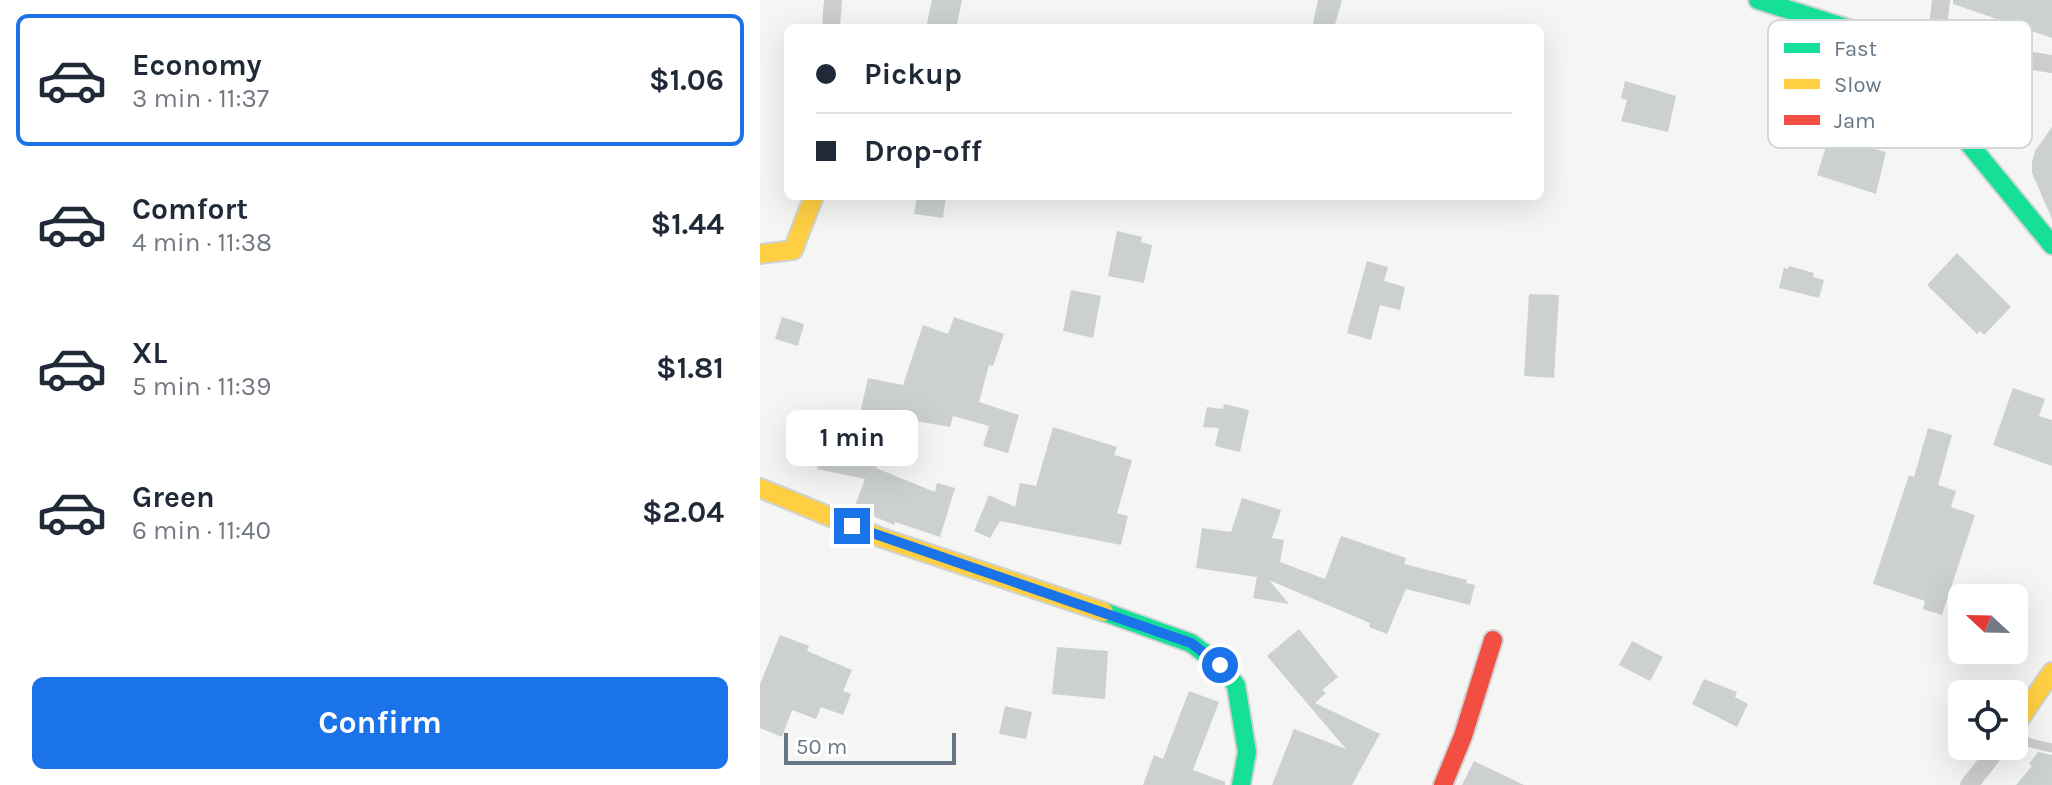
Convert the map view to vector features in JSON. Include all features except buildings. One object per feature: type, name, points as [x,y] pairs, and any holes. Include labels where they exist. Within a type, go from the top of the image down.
[{"type":"street","points":[[831,24],[833,0]]},
{"type":"street","points":[[1758,0],[1821,20]]},
{"type":"street","points":[[1939,20],[1941,0]]},
{"type":"street","points":[[2032,61],[2052,64]]},
{"type":"street","points":[[1973,148],[2052,245]]},
{"type":"street","points":[[760,254],[793,250],[812,200]]},
{"type":"street","points":[[760,488],[882,538],[1191,643],[1220,665],[1236,685],[1247,752],[1241,785]]},
{"type":"street","points":[[1443,785],[1463,736],[1493,640]]},
{"type":"street","points":[[2028,707],[2052,672]]},
{"type":"street","points":[[1969,785],[1989,760]]},
{"type":"lane","points":[[2028,742],[2052,748]]},
{"type":"traffic: fast","points":[[1758,0],[1821,20]]},
{"type":"traffic: fast","points":[[1973,148],[2052,245]]},
{"type":"traffic: fast","points":[[1104,612],[1191,643],[1220,665],[1236,685],[1247,752],[1241,785]]},
{"type":"traffic: slow","points":[[760,254],[793,250],[812,200]]},
{"type":"traffic: slow","points":[[760,488],[882,538],[1104,612]]},
{"type":"traffic: slow","points":[[2028,707],[2052,672]]},
{"type":"traffic: jam","points":[[1443,785],[1463,736],[1493,640]]},
{"type":"route","points":[[852,526],[1191,643],[1220,665]]}]
